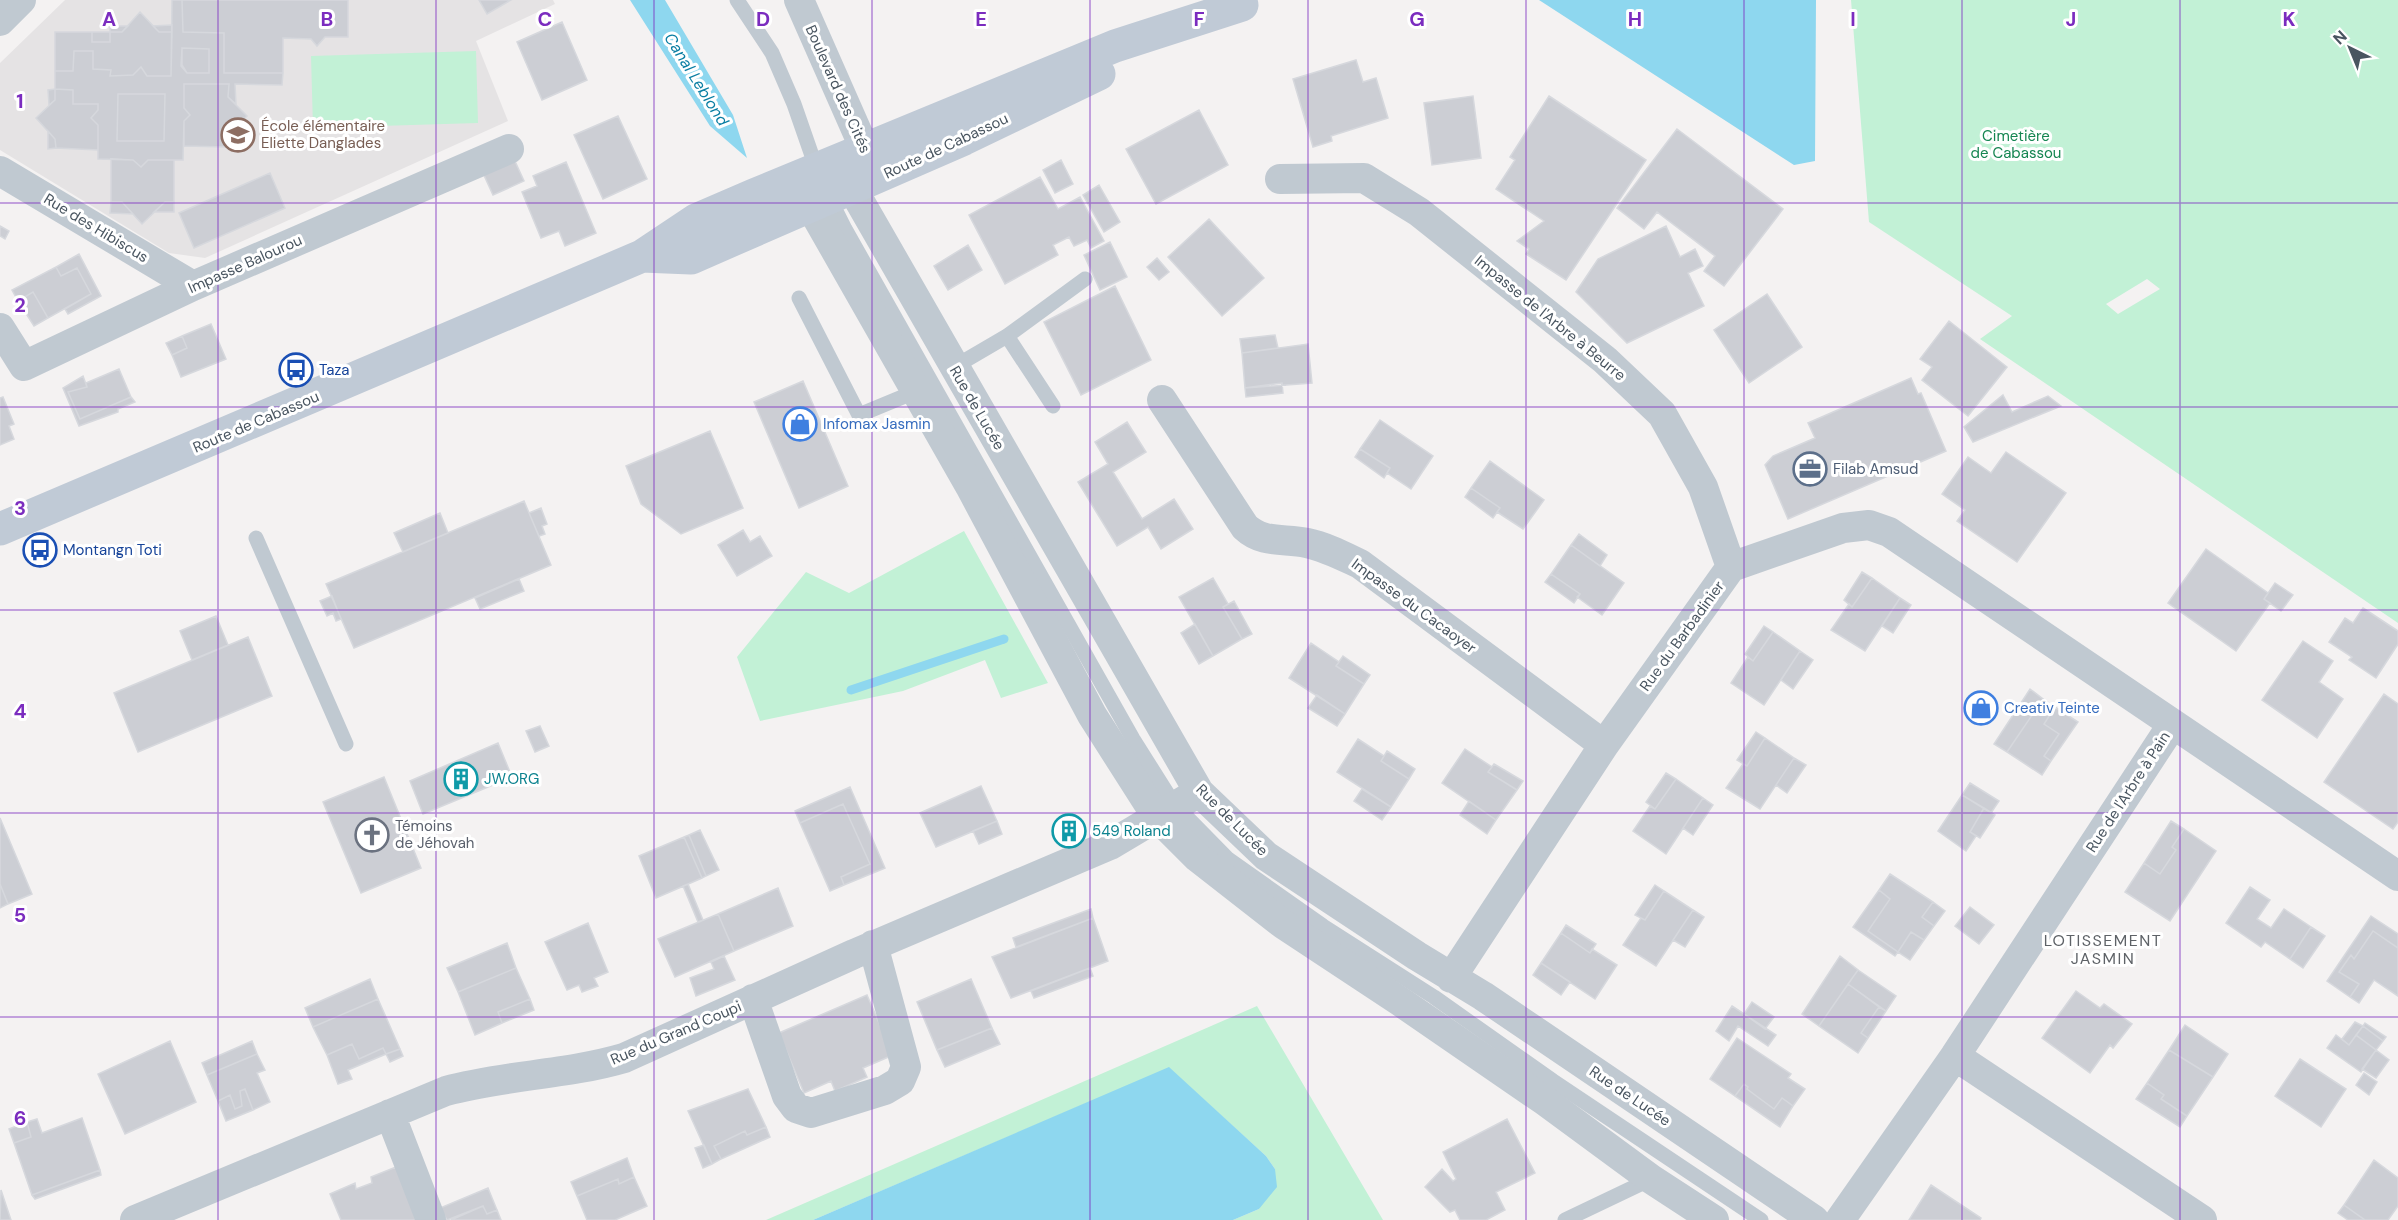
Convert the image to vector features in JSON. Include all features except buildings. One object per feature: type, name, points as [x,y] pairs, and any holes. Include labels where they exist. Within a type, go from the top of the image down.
[{"type":"main road","name":"Route de Cabassou","points":[[642,256],[690,258],[847,184],[1248,3]]},
{"type":"main road","name":"Route de Cabassou","points":[[0,529],[642,256],[696,220],[817,169],[847,184]]},
{"type":"street","points":[[0,21],[21,0]]},
{"type":"street","name":"Boulevard des Cités","points":[[798,0],[847,184]]},
{"type":"street","name":"Impasse Balourou","points":[[0,328],[24,366],[193,286],[509,149]]},
{"type":"street","points":[[817,169],[847,184],[917,391],[1092,715],[1178,805],[1197,857],[1283,924],[1545,1101],[1651,1179],[1714,1220]]},
{"type":"street","name":"Rue des Hibiscus","points":[[0,171],[193,286]]},
{"type":"street","name":"Impasse de l'Arbre à Beurre","points":[[1280,179],[1364,178],[1419,212],[1605,360],[1662,414],[1703,488],[1731,567]]},
{"type":"street","name":"Rue de Lucée","points":[[847,184],[954,367],[1178,805],[1266,856],[1483,996],[1814,1220]]},
{"type":"street","name":"Impasse du Cacaoyer","points":[[1162,400],[1245,527],[1255,536],[1305,542],[1329,549],[1360,564],[1604,745]]},
{"type":"street","name":"Rue du Barbadinier","points":[[1452,978],[1604,745],[1731,567],[1843,528],[1869,525],[1889,532],[2172,725]]},
{"type":"street","name":"Rue de l'Arbre à Pain","points":[[1840,1220],[1955,1056],[2172,725],[2398,876]]},
{"type":"street","name":"Rue du Grand Coupi","points":[[135,1220],[446,1091],[479,1082],[593,1067],[624,1058],[873,945],[1110,845],[1178,805]]},
{"type":"street","points":[[753,999],[788,1096],[796,1108],[811,1113],[885,1090],[900,1081],[906,1067],[873,945]]},
{"type":"street","points":[[1955,1056],[2202,1220]]},
{"type":"street","points":[[390,1114],[431,1220]]},
{"type":"lane","points":[[737,0],[772,53],[794,104],[817,169]]},
{"type":"lane","points":[[847,184],[1133,739],[1178,805],[1238,866],[1761,1220]]},
{"type":"lane","points":[[954,367],[1006,336],[1085,279]]},
{"type":"lane","points":[[799,298],[860,415],[917,391]]},
{"type":"lane","points":[[1006,336],[1053,406]]},
{"type":"lane","points":[[256,538],[346,744]]},
{"type":"lane","points":[[1565,1220],[1651,1179]]},
{"type":"shaded area","name":"École élémentaire Eliette Danglades","points":[[65,0],[553,0],[555,4],[476,41],[508,121],[205,258],[169,253],[0,150],[0,63]]},
{"type":"green space","name":"Cimetière de Cabassou","points":[[1851,0],[2398,0],[2398,623],[1980,339],[2012,316],[1869,222]],"holes":[[[2147,279],[2160,289],[2118,314],[2106,304]]]},
{"type":"green space","points":[[476,51],[478,123],[313,128],[311,56]]},
{"type":"green space","points":[[964,531],[1048,683],[1001,698],[985,660],[903,691],[760,721],[737,657],[806,572],[849,593]]},
{"type":"green space","points":[[1257,1006],[1383,1220],[1233,1220],[1259,1209],[1275,1169],[1266,1156],[1169,1068],[813,1220],[766,1220]]},
{"type":"water","name":"Canal Leblond","points":[[630,0],[665,0],[733,115],[747,158],[710,126]]},
{"type":"water","points":[[1539,0],[1816,0],[1815,161],[1794,165]]},
{"type":"water","points":[[1169,1067],[1266,1156],[1275,1169],[1277,1187],[1259,1209],[1233,1220],[813,1220]]},
{"type":"waterway","points":[[851,690],[1004,639]]},
{"type":"place","name":"École élémentaire Eliette Danglades","points":[[238,135]]},
{"type":"place","name":"Taza","points":[[296,370]]},
{"type":"place","name":"Infomax Jasmin","points":[[800,424]]},
{"type":"place","name":"Filab Amsud","points":[[1810,469]]},
{"type":"place","name":"Montangn Toti","points":[[40,550]]},
{"type":"place","name":"Creativ Teinte","points":[[1981,708]]},
{"type":"place","name":"JW.ORG","points":[[461,779]]},
{"type":"place","name":"549 Roland","points":[[1069,831]]},
{"type":"place","name":"Témoins de Jéhovah","points":[[372,835]]},
{"type":"district","name":"LOTISSEMENT JASMIN","points":[[2103,949]]}]
